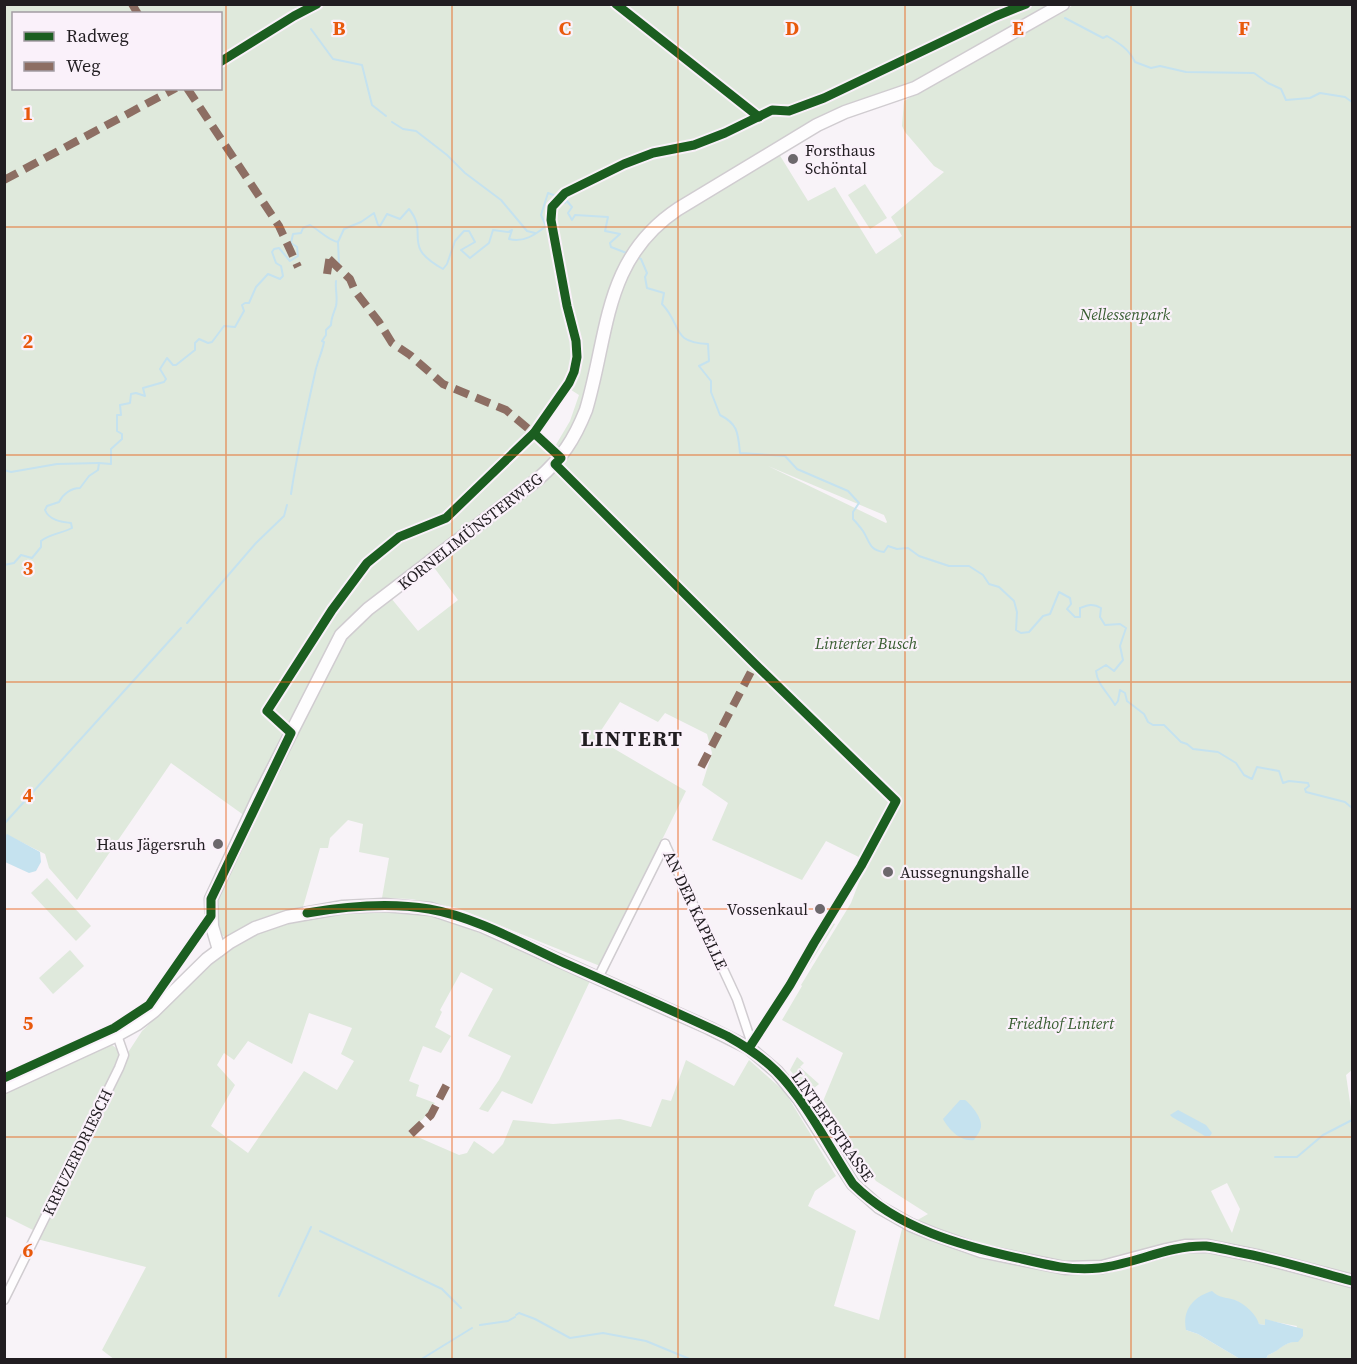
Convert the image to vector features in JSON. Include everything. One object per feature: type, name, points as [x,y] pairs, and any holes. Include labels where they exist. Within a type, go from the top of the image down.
[{"type":"main road","name":"KORNELIMÜNSTERWEG","points":[[219,950],[212,926],[211,899],[258,798],[341,635],[368,609],[529,487],[561,458],[574,437],[586,410],[613,296],[626,263],[639,243],[652,229],[678,209],[817,125],[845,112],[915,88],[1064,4]]},
{"type":"main road","name":"LINTERTSTRASSE","points":[[4,1087],[117,1035],[154,1011],[219,950],[255,928],[297,915],[343,907],[407,906],[431,909],[474,923],[699,1023],[749,1048],[777,1072],[799,1099],[836,1159],[859,1190],[879,1207],[933,1234],[981,1251],[1065,1268],[1102,1268],[1185,1246],[1208,1246],[1268,1258],[1353,1281]]},
{"type":"street","name":"AN DER KAPELLE","points":[[598,978],[665,844],[737,999],[750,1038],[749,1048]]},
{"type":"street","name":"KREUZERDRIESCH","points":[[4,1300],[124,1055],[117,1035]]},
{"type":"green space","points":[[5,5],[1055,5],[936,74],[839,111],[667,212],[650,224],[637,239],[641,246],[671,217],[779,154],[808,201],[835,187],[876,254],[902,236],[891,217],[944,172],[934,166],[905,132],[902,126],[904,101],[1073,5],[1352,5],[1352,1070],[1346,1075],[1352,1116],[1352,1359],[1266,1359],[1268,1355],[1292,1342],[1297,1326],[1265,1320],[1265,1325],[1259,1324],[1237,1301],[1218,1297],[1186,1330],[1198,1334],[1240,1359],[115,1360],[102,1350],[146,1267],[37,1239],[127,1054],[142,1031],[223,953],[248,938],[312,916],[379,911],[443,917],[590,981],[532,1104],[502,1091],[488,1112],[479,1109],[499,1080],[511,1056],[468,1036],[493,989],[461,972],[440,1010],[442,1012],[435,1027],[451,1036],[441,1053],[423,1046],[409,1081],[419,1085],[416,1096],[435,1103],[423,1119],[408,1131],[459,1155],[467,1153],[474,1141],[493,1154],[503,1144],[513,1120],[553,1124],[620,1119],[651,1127],[662,1099],[671,1101],[686,1060],[734,1086],[749,1060],[785,1092],[836,1176],[815,1191],[808,1206],[856,1231],[834,1306],[879,1320],[902,1229],[928,1214],[876,1181],[821,1106],[843,1053],[782,1020],[851,903],[867,861],[826,841],[802,880],[712,840],[728,803],[702,785],[712,753],[707,734],[665,713],[658,722],[620,702],[596,738],[686,791],[600,966],[457,908],[411,899],[382,898],[389,858],[359,852],[363,824],[348,820],[330,838],[328,848],[320,848],[303,907],[278,915],[226,938],[219,933],[216,900],[246,831],[339,643],[355,625],[391,598],[418,631],[458,600],[433,566],[350,620],[245,816],[171,763],[77,900],[49,868],[45,854],[5,836]],"holes":[[[568,388],[579,395],[570,421],[554,448],[539,433]],[[768,466],[884,515],[887,522],[886,523]],[[309,1013],[352,1028],[341,1054],[354,1061],[337,1090],[304,1071],[248,1153],[211,1126],[235,1085],[217,1065],[224,1053],[234,1060],[248,1041],[292,1064]],[[1227,1183],[1240,1209],[1232,1233],[1211,1191]]]},
{"type":"green space","points":[[865,184],[887,218],[870,229],[848,195]]},
{"type":"green space","points":[[47,878],[91,926],[76,941],[31,893]]},
{"type":"green space","points":[[829,924],[835,924],[798,983],[796,977]]},
{"type":"green space","points":[[70,950],[84,966],[53,994],[39,978]]},
{"type":"green space","points":[[112,1045],[120,1051],[119,1059],[35,1231],[5,1216],[5,1093]]},
{"type":"green space","points":[[797,1057],[804,1063],[800,1067],[819,1084],[808,1093],[790,1070]]},
{"type":"water","points":[[7,834],[40,852],[41,862],[36,871],[29,873],[5,862],[5,836]]},
{"type":"water","points":[[960,1100],[965,1100],[980,1119],[981,1128],[974,1140],[965,1139],[956,1134],[943,1119]]},
{"type":"water","points":[[1178,1110],[1206,1125],[1212,1133],[1210,1136],[1205,1136],[1170,1115]]},
{"type":"water","points":[[1212,1291],[1243,1304],[1253,1313],[1259,1324],[1265,1325],[1265,1319],[1303,1329],[1303,1336],[1298,1342],[1286,1345],[1268,1355],[1266,1359],[1240,1359],[1198,1334],[1186,1330],[1186,1316],[1190,1305],[1199,1297]]},
{"type":"waterway","points":[[1065,18],[1103,38],[1107,36],[1127,50],[1135,62],[1151,68],[1160,66],[1186,72],[1254,73],[1281,89],[1286,100],[1310,98],[1320,93],[1345,97],[1352,102]]},
{"type":"waterway","points":[[311,29],[333,59],[362,65],[372,105],[386,116]]},
{"type":"waterway","points":[[392,122],[403,129],[416,131],[447,155],[465,173],[501,200],[527,231],[535,233]]},
{"type":"waterway","points":[[4,565],[14,563],[21,555],[32,558],[41,547],[41,541],[72,528],[71,523],[52,518],[45,510],[47,506],[59,502],[68,492],[80,488],[89,476],[98,470],[99,463],[111,464],[111,449],[122,439],[122,434],[117,431],[117,415],[121,415],[120,405],[130,403],[131,394],[145,396],[143,388],[164,382],[166,379],[160,369],[167,358],[173,365],[176,365],[195,350],[195,343],[199,339],[208,343],[212,342],[224,326],[235,327],[244,311],[242,305],[249,303],[256,287],[268,274],[280,279],[283,276],[281,266],[276,263],[272,252],[274,249],[279,248],[290,261],[298,256],[297,247],[291,243],[293,234],[301,233],[303,228],[310,225],[338,242],[344,229],[361,222],[374,213],[380,226],[387,214],[400,219],[409,209],[415,218],[422,253],[443,269],[455,241],[464,231],[469,231],[475,242],[461,250],[470,258],[489,243],[493,230],[508,232],[512,230],[509,239],[519,240],[542,229],[546,226],[541,215],[548,193],[559,197],[565,203],[566,200],[572,207],[568,213],[572,220],[575,215],[608,217],[605,231],[620,234],[610,243],[611,247],[629,254]]},
{"type":"waterway","points":[[338,242],[339,264]]},
{"type":"waterway","points":[[637,257],[641,259],[647,273],[645,277],[647,288],[664,293],[662,304],[682,336],[696,343],[708,344],[709,361],[699,366],[711,381],[711,392],[720,415],[726,418],[736,430],[740,453],[785,456],[797,469],[848,491],[859,503],[853,512],[853,519],[875,549],[884,552],[888,546],[897,549],[908,548],[919,556],[949,566],[969,566],[983,575],[989,584],[999,587],[1014,601],[1017,612],[1016,630],[1021,633],[1029,632],[1043,616],[1050,614],[1059,592],[1070,598],[1071,604],[1067,609],[1075,617],[1080,617],[1080,608],[1088,605],[1098,606],[1101,608],[1100,617],[1105,625],[1120,624],[1126,628],[1120,646],[1123,660],[1114,671],[1106,665],[1096,671],[1101,684],[1115,705],[1120,690],[1125,693],[1127,701],[1144,714],[1148,722],[1153,725],[1164,725],[1181,742],[1193,749],[1218,752],[1236,763],[1244,775],[1252,779],[1257,767],[1279,771],[1283,783],[1289,781],[1308,783],[1306,792],[1345,802],[1352,808]]},
{"type":"waterway","points":[[291,494],[308,403],[324,342],[322,341],[326,330],[331,325],[336,306],[336,281]]},
{"type":"waterway","points":[[4,470],[11,472],[57,464],[99,463]]},
{"type":"waterway","points":[[187,623],[256,543],[284,516],[287,505]]},
{"type":"waterway","points":[[4,824],[181,628]]},
{"type":"waterway","points":[[1275,1157],[1297,1157],[1323,1135],[1352,1120]]},
{"type":"waterway","points":[[279,1296],[311,1227]]},
{"type":"waterway","points":[[320,1231],[442,1289],[461,1308]]},
{"type":"waterway","points":[[516,1315],[519,1313],[535,1319],[570,1338],[603,1333],[646,1341],[692,1360]]},
{"type":"waterway","points":[[480,1325],[508,1321],[515,1317]]},
{"type":"waterway","points":[[420,1360],[472,1328]]},
{"type":"marked path","points":[[132,4],[137,12]]},
{"type":"marked path","points":[[4,180],[172,90]]},
{"type":"marked path","points":[[188,90],[279,226],[298,267]]},
{"type":"marked path","points":[[327,274],[330,255]]},
{"type":"marked path","points":[[329,259],[350,279],[355,291],[392,343],[410,355],[443,384],[506,410],[538,437]]},
{"type":"marked path","points":[[701,767],[755,664]]},
{"type":"marked path","points":[[411,1134],[431,1115],[448,1082]]},
{"type":"cycle path","points":[[222,61],[317,4]]},
{"type":"cycle path","points":[[616,4],[759,117]]},
{"type":"cycle path","points":[[4,1078],[114,1028],[149,1005],[211,916],[211,899],[291,733],[267,711],[332,610],[367,563],[399,537],[446,518],[534,433],[569,383],[577,357],[576,341],[551,220],[552,207],[565,193],[624,164],[653,153],[694,145],[772,110],[789,111],[824,98],[1026,4]]},
{"type":"cycle path","points":[[534,433],[561,458],[555,464],[896,801],[861,866],[790,985],[749,1048]]},
{"type":"cycle path","points":[[307,913],[383,905],[414,907],[446,913],[496,931],[727,1036],[759,1056],[787,1083],[808,1111],[853,1184],[890,1213],[932,1234],[999,1254],[1060,1267],[1099,1268],[1178,1248],[1206,1246],[1266,1258],[1352,1281]]},
{"type":"place","name":"Forsthaus Schöntal","points":[[793,159]]},
{"type":"place","name":"Haus Jägersruh","points":[[218,844]]},
{"type":"place","name":"Aussegnungshalle","points":[[888,872]]},
{"type":"place","name":"Vossenkaul","points":[[820,909]]},
{"type":"district","name":"LINTERT","points":[[632,738]]},
{"type":"park label","name":"Nellessenpark","points":[[1125,314]]},
{"type":"park label","name":"Linterter Busch","points":[[866,643]]},
{"type":"park label","name":"Friedhof Lintert","points":[[1061,1023]]}]
